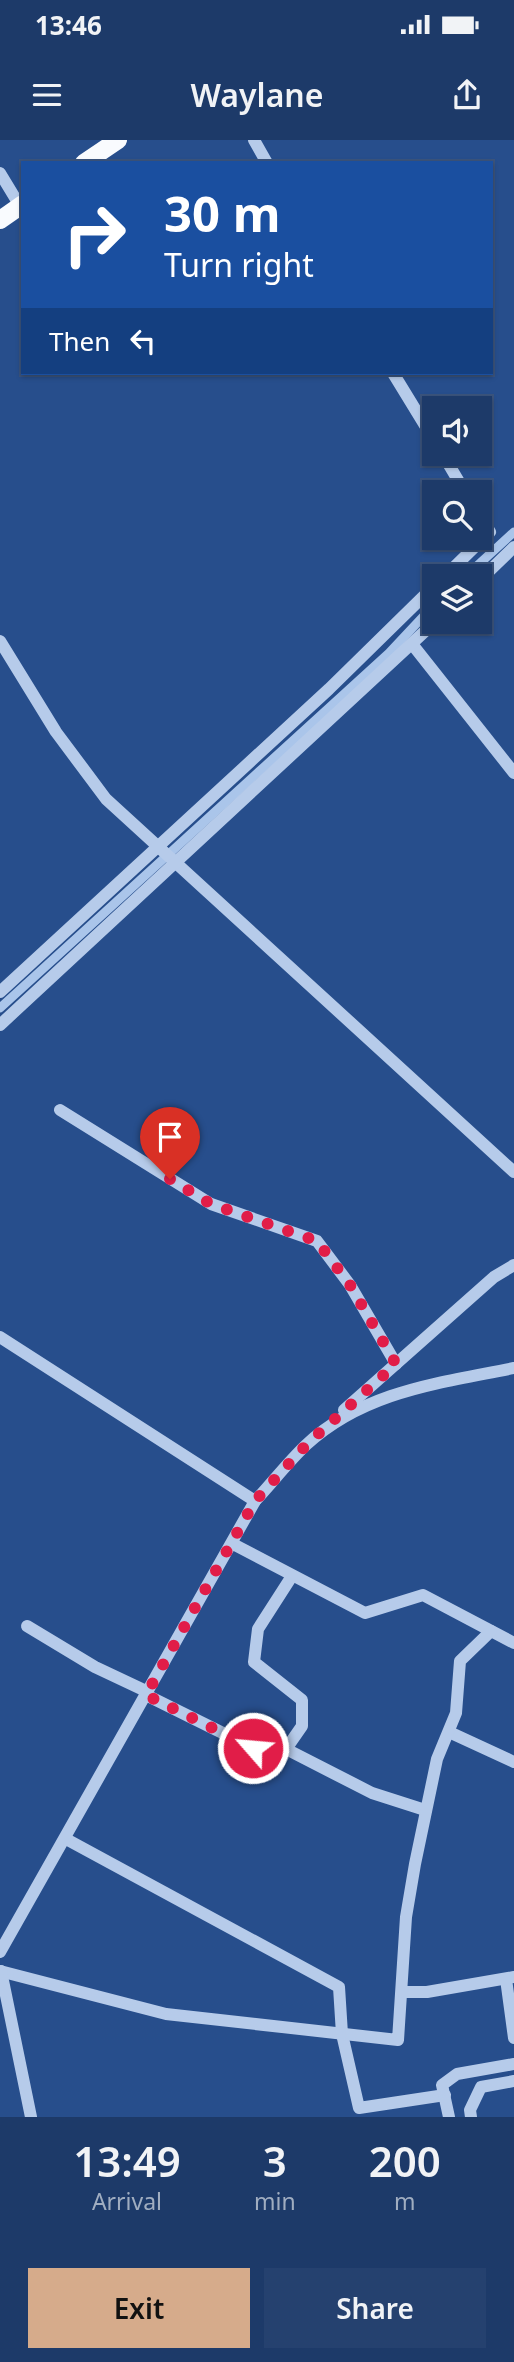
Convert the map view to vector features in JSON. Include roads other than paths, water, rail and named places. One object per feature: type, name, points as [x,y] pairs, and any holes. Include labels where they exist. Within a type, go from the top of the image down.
[{"type":"main road","points":[[88,161],[118,140]]},
{"type":"main road","points":[[0,220],[21,205]]},
{"type":"street","points":[[254,140],[266,161]]},
{"type":"street","points":[[0,173],[21,205]]},
{"type":"street","points":[[394,375],[422,420]]},
{"type":"street","points":[[492,568],[514,547]]},
{"type":"street","points":[[457,564],[472,550]]},
{"type":"street","points":[[0,992],[158,848],[422,598]]},
{"type":"street","points":[[0,1025],[422,634]]},
{"type":"street","points":[[0,641],[80,767],[106,799],[514,1171]]},
{"type":"street","points":[[412,644],[514,773]]},
{"type":"street","points":[[60,1110],[211,1204],[317,1241],[350,1285],[396,1364]]},
{"type":"street","points":[[0,1952],[255,1501],[307,1444],[494,1277],[514,1265]]},
{"type":"street","points":[[0,1337],[255,1501]]},
{"type":"street","points":[[307,1444],[358,1408],[410,1388],[514,1368]]},
{"type":"street","points":[[233,1544],[365,1613],[423,1595],[514,1643]]},
{"type":"street","points":[[286,1749],[302,1726],[302,1700],[254,1662],[258,1629],[292,1576]]},
{"type":"street","points":[[27,1626],[95,1667],[253,1748],[286,1749],[372,1793],[425,1810]]},
{"type":"street","points":[[31,2117],[0,1971],[166,2014],[398,2040],[406,1917],[425,1810],[438,1759],[456,1713],[460,1661],[491,1631]]},
{"type":"street","points":[[449,1732],[514,1762]]},
{"type":"street","points":[[66,1839],[339,1987],[342,2034],[359,2108],[444,2095]]},
{"type":"street","points":[[403,1992],[427,1992],[510,1978],[514,2038]]},
{"type":"street","points":[[449,2117],[442,2085],[457,2074],[514,2064]]},
{"type":"street","points":[[471,2117],[470,2110],[481,2087],[514,2081]]},
{"type":"waterway","points":[[479,564],[514,532]]},
{"type":"waterway","points":[[0,1008],[389,653],[422,618]]}]
